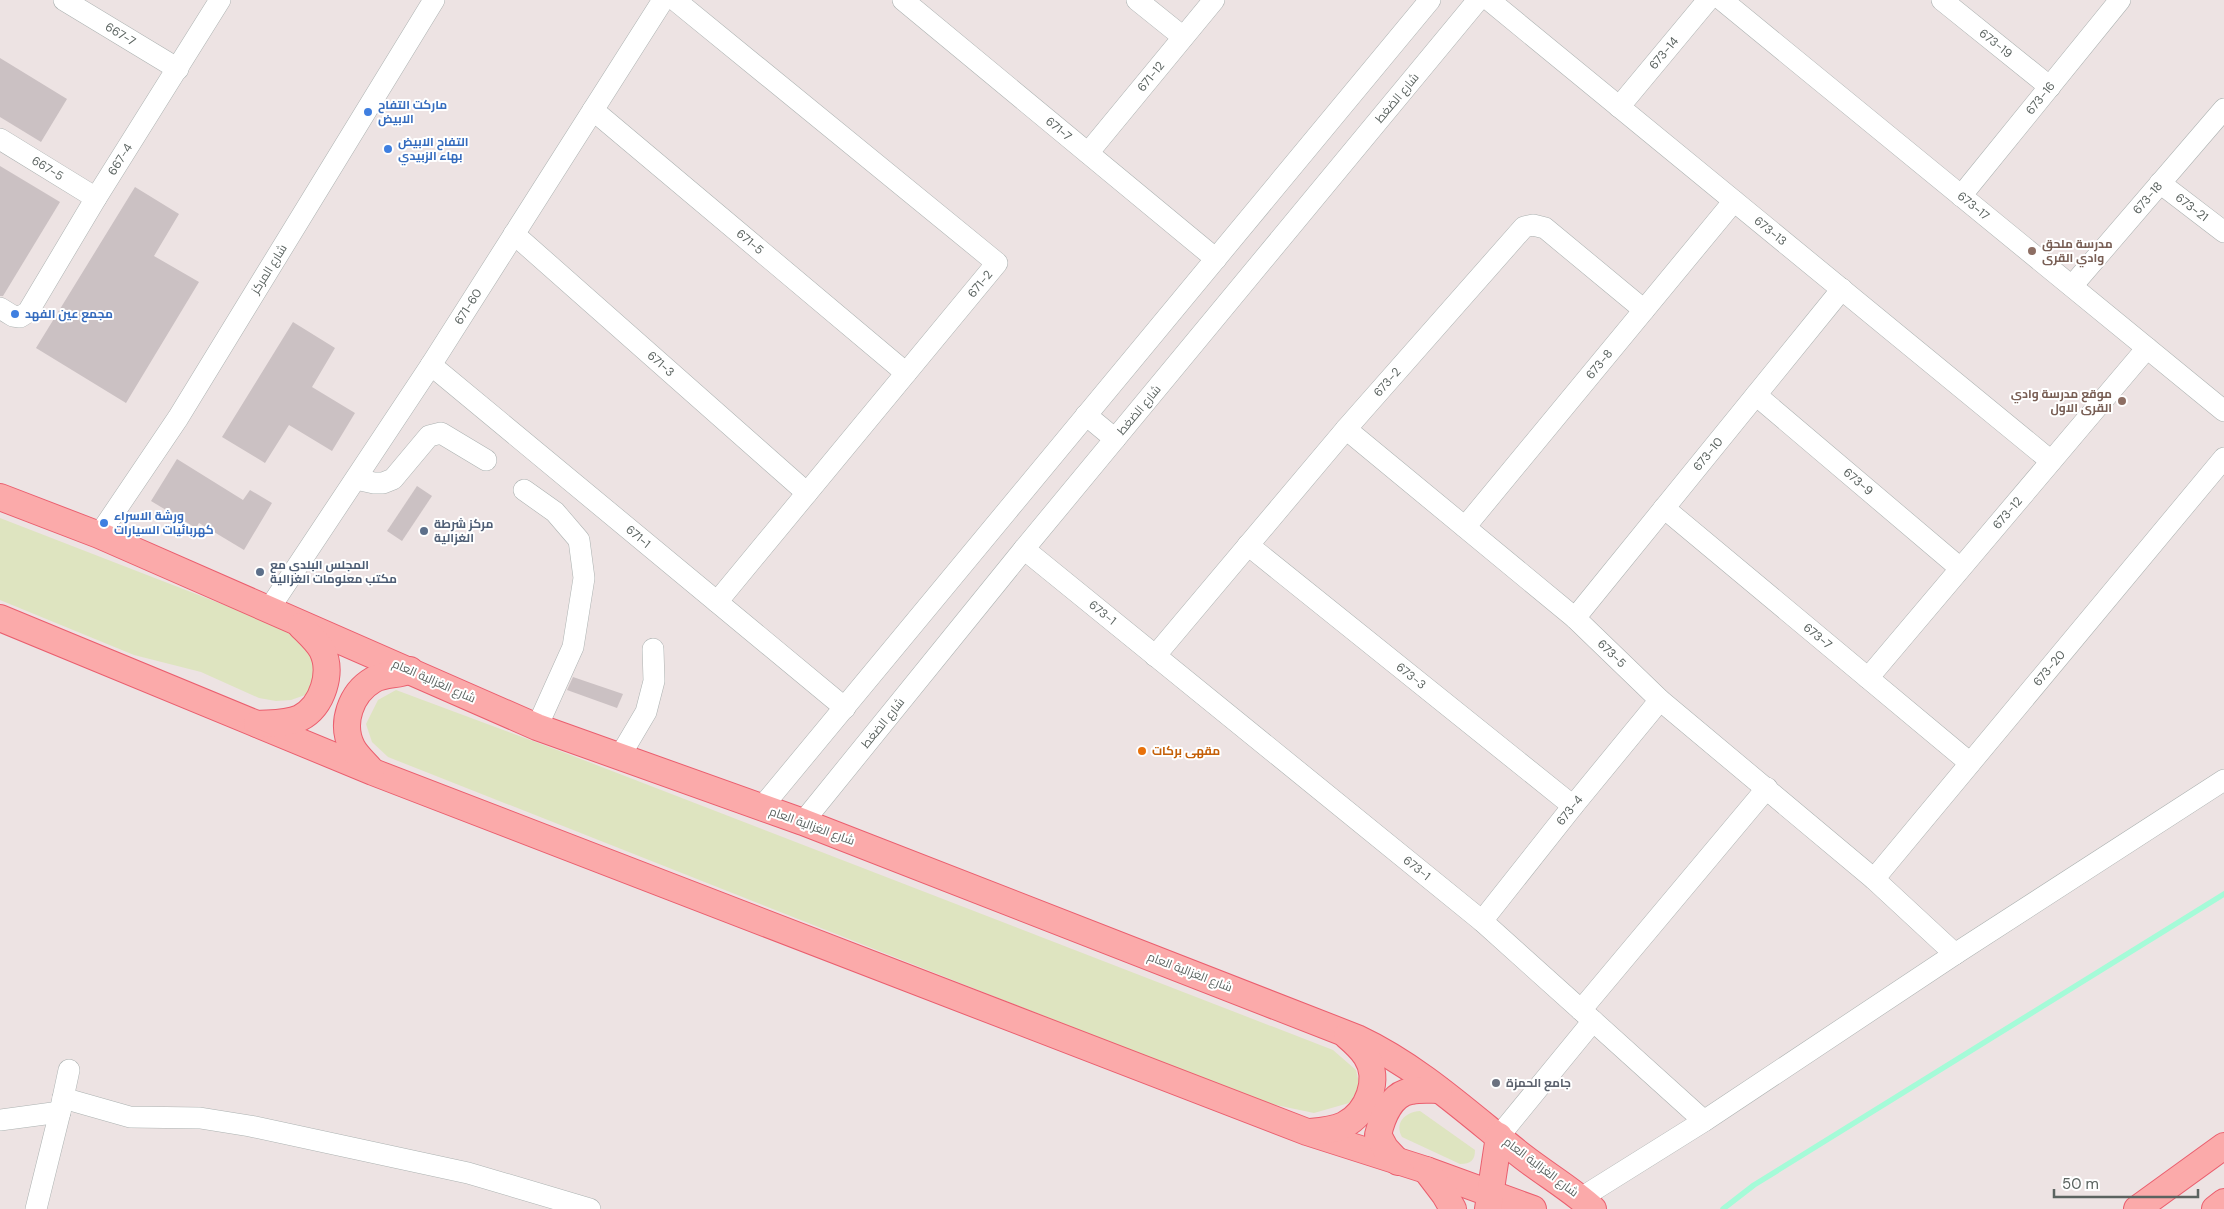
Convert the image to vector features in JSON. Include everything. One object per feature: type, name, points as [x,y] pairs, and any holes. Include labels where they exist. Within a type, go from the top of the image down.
[{"type":"main road","name":"شارع الغزالية العام","points":[[0,497],[100,535],[538,727],[803,822],[1343,1032],[1381,1049],[1439,1090],[1522,1156],[1587,1203]]},
{"type":"main road","points":[[0,618],[373,772],[1307,1132],[1426,1170],[1488,1201],[1534,1209]]},
{"type":"main road","points":[[254,724],[286,722],[300,718],[312,708],[321,696],[327,676],[326,660],[321,648],[294,620]]},
{"type":"main road","points":[[373,772],[352,748],[347,736],[349,713],[354,700],[363,688],[375,679],[401,675],[410,670]]},
{"type":"main road","points":[[1307,1132],[1344,1125],[1357,1117],[1366,1104],[1372,1085],[1372,1068],[1366,1056],[1343,1032]]},
{"type":"main road","points":[[1398,1162],[1385,1148],[1378,1135],[1382,1117],[1395,1100],[1409,1091],[1439,1090]]},
{"type":"main road","points":[[1488,1201],[1499,1136]]},
{"type":"main road","points":[[2137,1209],[2224,1146]]},
{"type":"main road","points":[[1426,1170],[1446,1195],[1453,1209]]},
{"type":"main road","points":[[2215,1209],[2224,1202]]},
{"type":"street","name":"667-7","points":[[64,0],[178,69]]},
{"type":"street","name":"667-4","points":[[0,308],[12,316],[20,317],[28,312],[96,198],[220,0]]},
{"type":"street","name":"شارع المركز","points":[[100,535],[178,418],[434,0]]},
{"type":"street","name":"671-60","points":[[270,609],[356,479],[663,0]]},
{"type":"street","name":"671-2","points":[[675,0],[997,263],[718,602]]},
{"type":"street","name":"671-7","points":[[903,0],[1216,259]]},
{"type":"street","points":[[1137,0],[1183,37]]},
{"type":"street","name":"671-12","points":[[1088,153],[1214,0]]},
{"type":"street","points":[[762,807],[1430,0]]},
{"type":"street","name":"شارع الضغط","points":[[803,822],[1024,549],[1478,0]]},
{"type":"street","name":"673-13","points":[[1489,0],[2051,461]]},
{"type":"street","name":"673-14","points":[[1619,107],[1708,0]]},
{"type":"street","name":"673-17","points":[[1722,0],[2224,411]]},
{"type":"street","name":"673-19","points":[[1942,0],[2050,87]]},
{"type":"street","name":"673-16","points":[[1961,196],[2120,0]]},
{"type":"street","name":"673-18","points":[[2072,286],[2224,109]]},
{"type":"street","name":"671-5","points":[[593,110],[906,373]]},
{"type":"street","name":"667-5","points":[[0,139],[96,198]]},
{"type":"street","name":"673-21","points":[[2160,183],[2224,232]]},
{"type":"street","name":"673-8","points":[[1465,528],[1734,201]]},
{"type":"street","name":"673-2","points":[[1155,656],[1346,429],[1524,226],[1533,225],[1545,228],[1644,310]]},
{"type":"street","name":"671-3","points":[[514,234],[807,494]]},
{"type":"street","name":"673-10","points":[[1575,618],[1842,289]]},
{"type":"street","name":"673-12","points":[[1868,678],[2147,348]]},
{"type":"street","name":"671-1","points":[[430,364],[845,708]]},
{"type":"street","name":"673-9","points":[[1756,395],[1960,568]]},
{"type":"street","points":[[1086,415],[1115,439]]},
{"type":"street","name":"673-5","points":[[1346,429],[1575,618],[1660,700],[1874,879],[1955,954]]},
{"type":"street","points":[[356,479],[374,483],[383,483],[392,479],[429,436],[441,433],[486,460]]},
{"type":"street","name":"673-20","points":[[1874,879],[2224,458]]},
{"type":"street","points":[[524,490],[555,512],[579,540],[584,578],[573,647],[538,727]]},
{"type":"street","name":"673-7","points":[[1664,508],[1970,763]]},
{"type":"street","name":"673-3","points":[[1248,545],[1573,806]]},
{"type":"street","name":"673-1","points":[[1024,549],[1482,921],[1704,1121]]},
{"type":"street","points":[[620,756],[646,712],[654,681],[653,649]]},
{"type":"street","name":"673-4","points":[[1482,921],[1660,700]]},
{"type":"street","points":[[1587,1203],[1704,1121],[1955,954],[2224,780]]},
{"type":"street","points":[[1499,1136],[1587,1016],[1767,788]]},
{"type":"street","points":[[36,1209],[69,1070]]},
{"type":"street","points":[[0,1120],[62,1105],[130,1117],[200,1118],[250,1126],[468,1173],[590,1209]]},
{"type":"green space","points":[[0,518],[302,635],[324,670],[308,694],[291,700],[276,701],[259,698],[201,672],[134,655],[0,600]]},
{"type":"green space","points":[[396,690],[568,754],[1333,1050],[1356,1070],[1360,1087],[1349,1103],[1314,1113],[1262,1102],[388,757],[372,742],[366,724],[378,700]]},
{"type":"green space","points":[[1420,1111],[1475,1150],[1472,1161],[1460,1164],[1402,1137],[1399,1127],[1402,1119]]},
{"type":"building","points":[[0,58],[67,99],[41,142],[0,117]]},
{"type":"building","points":[[0,166],[60,202],[3,296],[0,296]]},
{"type":"building","points":[[135,187],[179,214],[154,256],[199,282],[126,403],[36,348]]},
{"type":"building","points":[[293,322],[335,348],[312,387],[355,413],[332,451],[289,425],[265,463],[222,437]]},
{"type":"building","points":[[177,459],[243,500],[250,490],[272,503],[244,550],[199,523],[196,528],[151,501]]},
{"type":"building","points":[[417,486],[432,496],[402,541],[387,531]]},
{"type":"building","points":[[573,677],[623,694],[617,708],[567,690]]},
{"type":"waterway","points":[[1723,1209],[1754,1185],[2224,894]]},
{"type":"place","name":"ماركت التفاح الابيض","points":[[368,112]]},
{"type":"place","name":"التفاح الابيض بهاء الزبيدي","points":[[388,149]]},
{"type":"place","name":"مدرسة ملحق وادي القرى","points":[[2032,251]]},
{"type":"place","name":"مجمع عين الفهد","points":[[15,314]]},
{"type":"place","name":"موقع مدرسة وادي القرى الاول","points":[[2122,401]]},
{"type":"place","name":"ورشة الاسراء كهربائيات السيارات","points":[[104,523]]},
{"type":"place","name":"مركز شرطة الغزالية","points":[[424,531]]},
{"type":"place","name":"المجلس البلدي مع مكتب معلومات الغزالية","points":[[260,572]]},
{"type":"place","name":"مقهى بركات","points":[[1142,751]]},
{"type":"place","name":"جامع الحمزة","points":[[1496,1083]]}]
